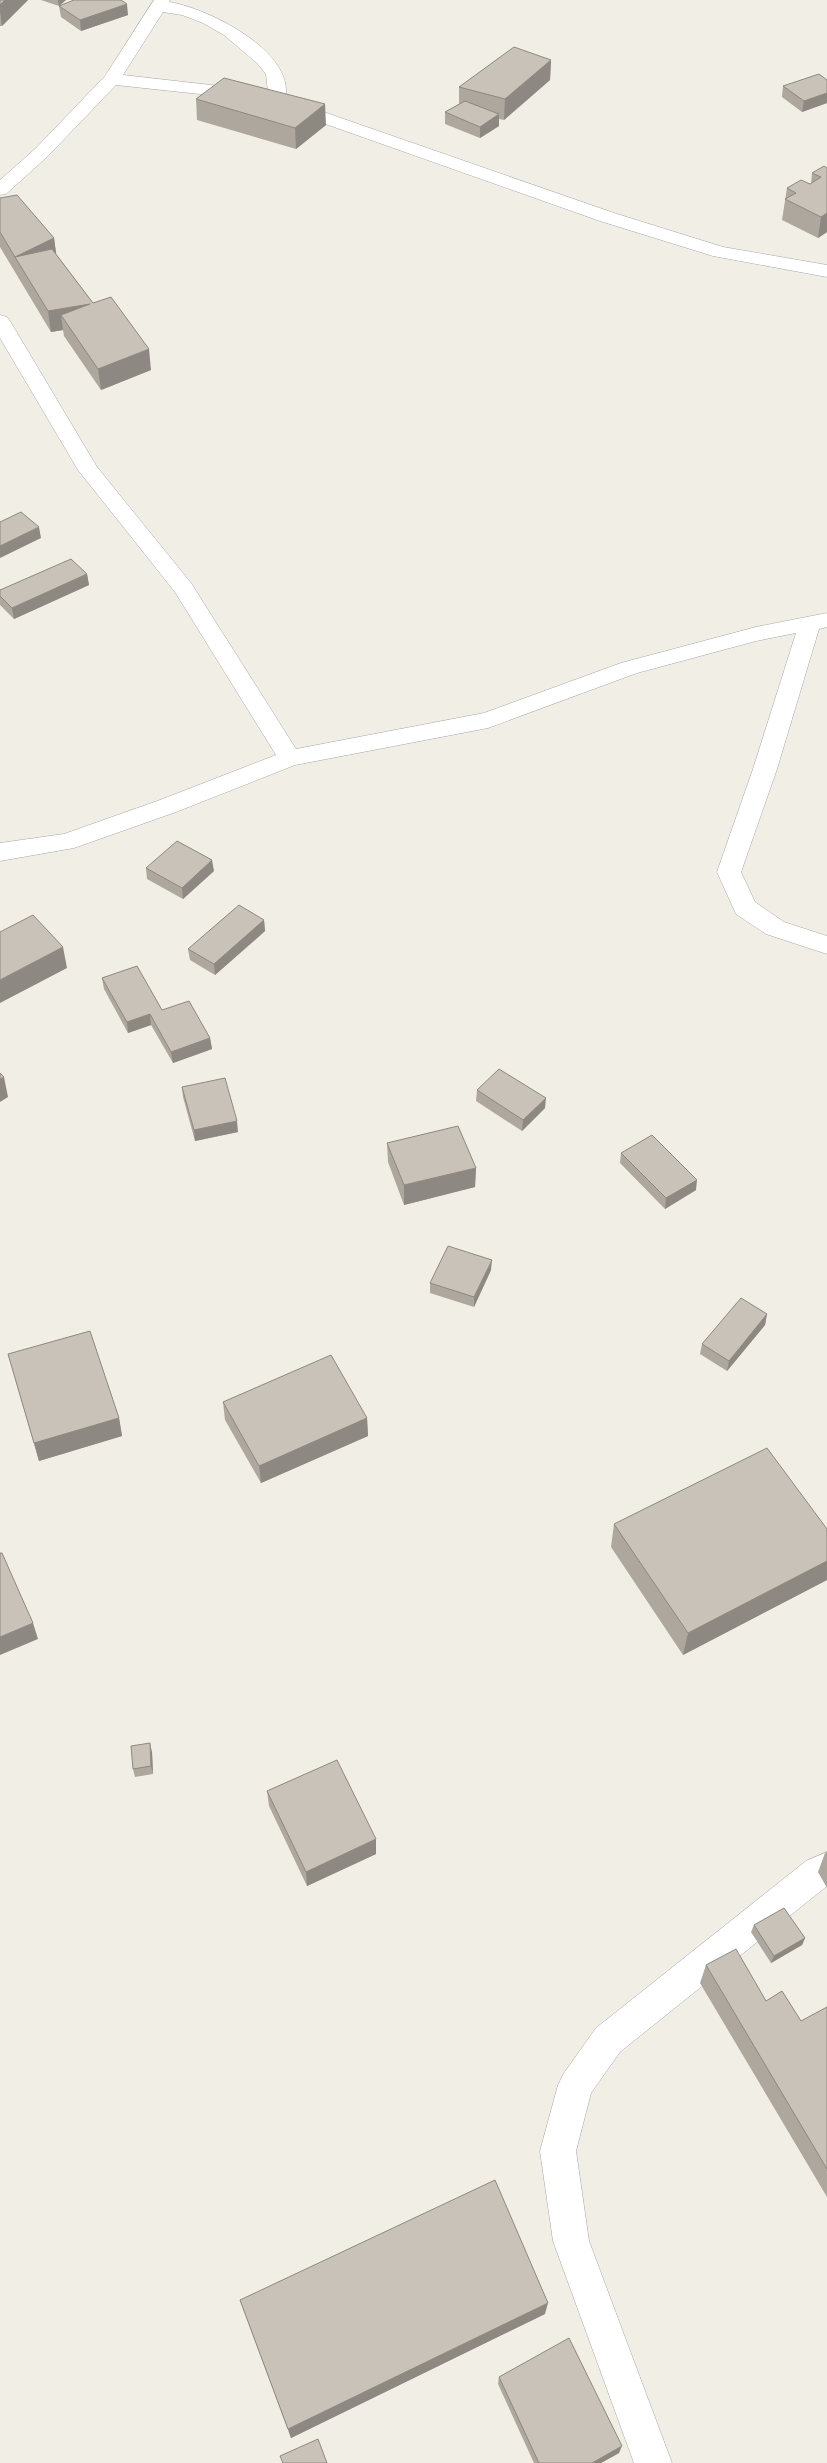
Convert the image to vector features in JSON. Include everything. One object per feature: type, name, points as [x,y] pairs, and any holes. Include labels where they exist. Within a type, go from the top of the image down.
[{"type":"street","points":[[0,190],[42,152],[112,79],[160,3],[195,12],[219,24],[236,36],[274,71],[277,80],[278,101]]},
{"type":"street","points":[[112,79],[251,95],[278,101],[389,142],[607,217],[720,252],[827,272]]},
{"type":"street","points":[[0,321],[88,470],[183,588],[290,758]]},
{"type":"street","points":[[0,852],[66,842],[168,806],[290,758],[488,720],[629,668],[756,634],[818,622]]},
{"type":"street","points":[[818,622],[729,872],[745,908],[775,928],[827,945]]},
{"type":"street","points":[[653,2463],[571,2241],[558,2151],[576,2085],[608,2040],[810,1878],[827,1868]]},
{"type":"building","points":[[74,0],[121,0],[127,4],[80,20],[59,6]]},
{"type":"building","points":[[514,47],[551,60],[505,99],[459,87]]},
{"type":"building","points":[[819,74],[827,80],[827,93],[804,101],[783,86]]},
{"type":"building","points":[[224,78],[325,104],[295,128],[196,99]]},
{"type":"building","points":[[465,101],[499,114],[480,127],[445,112]]},
{"type":"building","points":[[824,166],[827,168],[827,213],[821,217],[785,199],[796,193],[787,188],[801,180],[810,184],[821,177],[812,173]]},
{"type":"building","points":[[17,195],[54,238],[15,257],[0,232],[0,198]]},
{"type":"building","points":[[52,249],[93,303],[111,297],[149,349],[98,369],[61,315],[90,304],[48,311],[15,257]]},
{"type":"building","points":[[21,512],[39,527],[0,546],[0,522]]},
{"type":"building","points":[[71,559],[87,574],[12,608],[0,596],[0,590]]},
{"type":"building","points":[[177,841],[212,860],[182,888],[146,868]]},
{"type":"building","points":[[239,905],[264,920],[214,964],[188,949]]},
{"type":"building","points":[[33,915],[63,947],[0,980],[0,932]]},
{"type":"building","points":[[137,966],[162,1010],[189,1001],[210,1038],[171,1052],[150,1014],[127,1022],[102,978]]},
{"type":"building","points":[[499,1069],[546,1098],[523,1120],[477,1090]]},
{"type":"building","points":[[225,1078],[237,1121],[194,1130],[182,1087]]},
{"type":"building","points":[[458,1126],[476,1168],[404,1185],[387,1143]]},
{"type":"building","points":[[652,1135],[697,1180],[666,1198],[621,1153]]},
{"type":"building","points":[[448,1246],[492,1260],[474,1297],[430,1283]]},
{"type":"building","points":[[741,1298],[767,1314],[729,1361],[702,1344]]},
{"type":"building","points":[[90,1331],[119,1418],[34,1443],[8,1354]]},
{"type":"building","points":[[331,1355],[367,1418],[259,1466],[223,1402]]},
{"type":"building","points":[[767,1448],[827,1529],[827,1561],[688,1633],[614,1524]]},
{"type":"building","points":[[0,1553],[2,1553],[33,1623],[0,1637]]},
{"type":"building","points":[[150,1743],[151,1766],[133,1769],[131,1746]]},
{"type":"building","points":[[337,1760],[376,1839],[306,1872],[267,1791]]},
{"type":"building","points":[[784,1908],[805,1938],[774,1956],[754,1925]]},
{"type":"building","points":[[736,1949],[766,2001],[782,1991],[801,2021],[827,2007],[827,2169],[706,1965]]},
{"type":"building","points":[[495,2180],[548,2303],[288,2429],[240,2300]]},
{"type":"building","points":[[569,2338],[622,2446],[592,2463],[539,2463],[499,2377]]},
{"type":"building","points":[[318,2439],[327,2463],[283,2463],[280,2456]]}]
